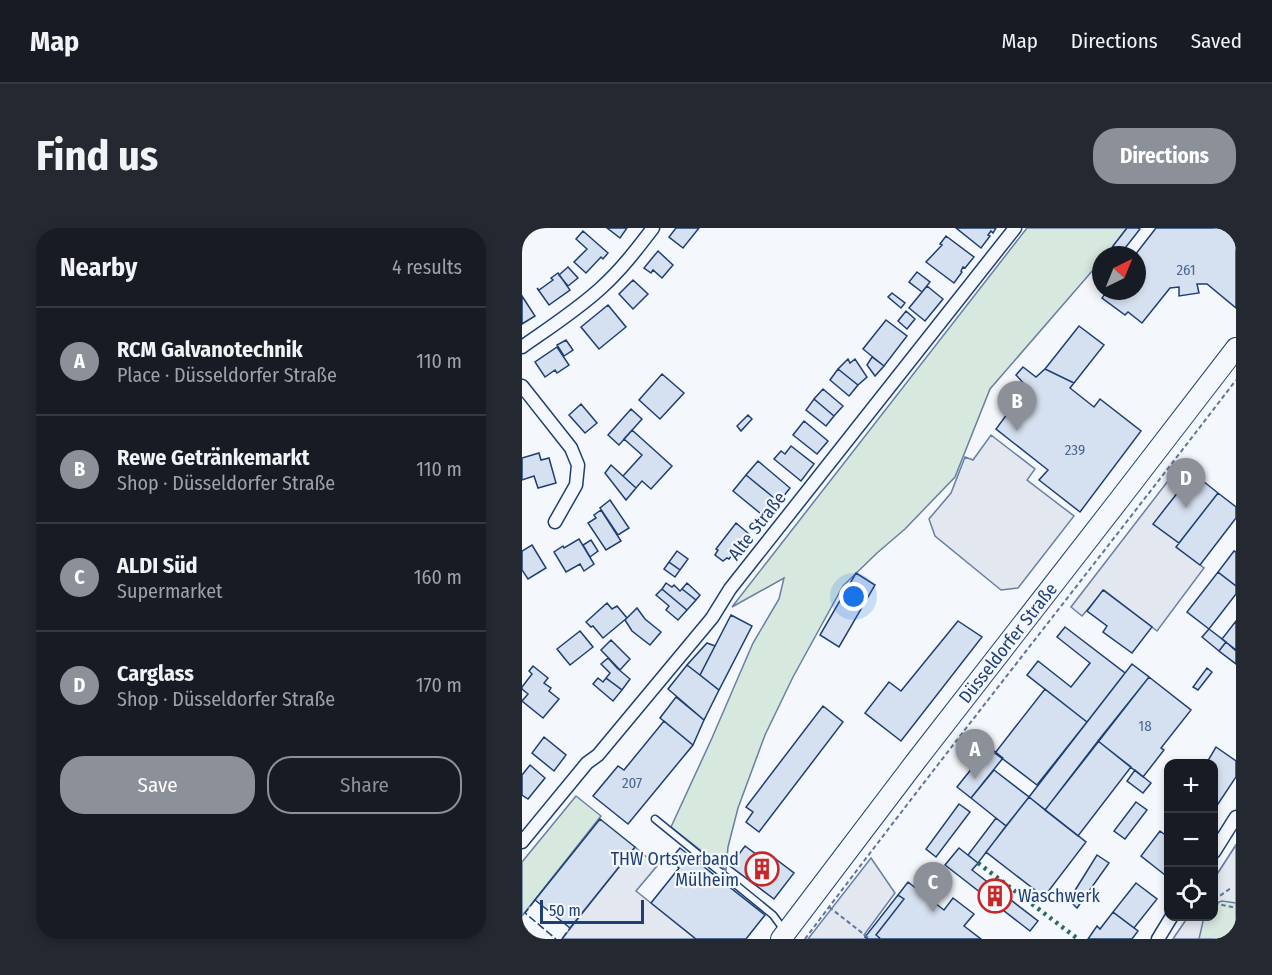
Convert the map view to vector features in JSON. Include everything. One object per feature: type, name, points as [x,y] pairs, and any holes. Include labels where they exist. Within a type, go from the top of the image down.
[{"type":"main road","name":"Düsseldorfer Straße","points":[[783,936],[916,760],[1236,348]]},
{"type":"street","points":[[522,347],[602,288],[653,228]]},
{"type":"street","name":"Alte Straße","points":[[522,842],[712,618],[730,589],[1015,228]]},
{"type":"street","points":[[522,386],[571,448],[578,465],[576,485],[555,522]]},
{"type":"street","points":[[1218,846],[1236,817]]},
{"type":"street","points":[[1158,939],[1169,921]]},
{"type":"lane","points":[[656,819],[773,915],[783,936]]},
{"type":"path","points":[[805,939],[1236,380]]},
{"type":"path","points":[[1218,898],[1231,888]]},
{"type":"path","points":[[1218,902],[1236,908]]},
{"type":"path","points":[[829,907],[870,939]]},
{"type":"shaded area","points":[[1027,228],[1127,228],[1113,246],[1092,246],[1092,271],[990,389],[955,477],[905,529],[843,586],[793,677],[765,735],[738,808],[728,847],[726,870],[671,827],[753,643],[779,599],[784,578],[732,607]]},
{"type":"shaded area","points":[[991,435],[1035,469],[1027,480],[1074,516],[1018,588],[1001,590],[935,536],[929,519],[951,493],[965,457],[973,460]]},
{"type":"shaded area","points":[[1181,464],[1193,473],[1154,524],[1179,543],[1177,547],[1204,568],[1157,631],[1104,590],[1082,616],[1071,607]]},
{"type":"shaded area","points":[[576,796],[601,816],[522,916],[522,862]]},
{"type":"shaded area","points":[[1236,845],[1236,939],[1173,939],[1185,921],[1218,921],[1218,873]]},
{"type":"shaded area","points":[[1236,845],[1236,903],[1218,902],[1218,873]]},
{"type":"shaded area","points":[[635,847],[657,866],[636,891],[696,939],[562,939]]},
{"type":"shaded area","points":[[871,858],[895,893],[864,935],[868,939],[808,939]]},
{"type":"shaded area","points":[[1185,921],[1203,921],[1199,939],[1173,939]]},
{"type":"building","points":[[607,228],[627,228],[620,238]]},
{"type":"building","points":[[676,228],[699,228],[683,248],[669,237]]},
{"type":"building","points":[[956,228],[996,228],[988,235],[990,236],[981,248]]},
{"type":"building","points":[[1127,228],[1140,229],[1127,246],[1113,246]]},
{"type":"building","points":[[1156,228],[1236,228],[1236,308],[1207,284],[1197,284],[1199,293],[1179,296],[1179,287],[1170,288],[1142,323],[1128,312],[1125,315],[1105,300],[1146,300],[1146,246],[1142,246]]},
{"type":"building","points":[[583,231],[608,253],[586,273],[574,262],[587,249],[576,239]]},
{"type":"building","points":[[946,236],[974,257],[965,268],[963,267],[954,283],[926,262],[942,245],[940,244]]},
{"type":"building","points":[[658,251],[673,265],[662,278],[653,270],[651,273],[644,268]]},
{"type":"building","points":[[568,267],[578,278],[568,286],[559,275]]},
{"type":"building","points":[[917,272],[930,282],[922,292],[909,282]]},
{"type":"building","points":[[558,273],[570,290],[549,305],[537,288],[539,290],[553,280],[551,278]]},
{"type":"building","points":[[633,280],[648,294],[633,309],[619,294]]},
{"type":"building","points":[[927,286],[943,299],[925,321],[909,308]]},
{"type":"building","points":[[892,293],[905,303],[901,308],[888,297]]},
{"type":"building","points":[[522,296],[535,316],[522,324]]},
{"type":"building","points":[[608,305],[626,327],[599,349],[581,327]]},
{"type":"building","points":[[906,311],[915,319],[907,329],[898,321]]},
{"type":"building","points":[[886,320],[907,336],[884,366],[863,349]]},
{"type":"building","points":[[1079,326],[1104,345],[1074,383],[1045,369]]},
{"type":"building","points":[[566,340],[573,350],[564,356],[557,345]]},
{"type":"building","points":[[557,347],[569,365],[545,377],[535,362]]},
{"type":"building","points":[[872,357],[884,366],[875,376],[867,365]]},
{"type":"building","points":[[848,359],[850,363],[855,359],[867,377],[858,385],[838,369]]},
{"type":"building","points":[[1023,367],[1036,377],[1045,369],[1074,383],[1070,388],[1094,407],[1100,399],[1141,431],[1080,512],[1039,480],[1048,470],[996,429],[1027,387],[1016,375]]},
{"type":"building","points":[[838,369],[858,385],[849,396],[830,380]]},
{"type":"building","points":[[662,374],[684,393],[660,419],[639,400]]},
{"type":"building","points":[[823,389],[843,406],[834,416],[814,399]]},
{"type":"building","points":[[814,399],[834,416],[826,426],[806,410]]},
{"type":"building","points":[[581,404],[597,423],[585,433],[569,415]]},
{"type":"building","points":[[631,409],[642,419],[619,445],[608,435]]},
{"type":"building","points":[[748,415],[752,419],[741,431],[737,426]]},
{"type":"building","points":[[804,421],[828,441],[817,454],[793,435]]},
{"type":"building","points":[[632,430],[672,466],[651,489],[642,481],[636,488],[623,476],[642,455],[624,439]]},
{"type":"building","points":[[791,446],[814,464],[801,481],[774,459],[781,451],[785,454]]},
{"type":"building","points":[[539,453],[541,460],[549,458],[556,483],[538,488],[534,476],[522,480],[522,458]]},
{"type":"building","points":[[758,461],[790,488],[779,502],[746,475]]},
{"type":"building","points":[[611,465],[636,488],[626,500],[605,473]]},
{"type":"building","points":[[1193,473],[1218,493],[1179,543],[1153,524]]},
{"type":"building","points":[[746,475],[779,502],[766,518],[733,491]]},
{"type":"building","points":[[1218,493],[1236,507],[1236,518],[1200,565],[1176,547]]},
{"type":"building","points":[[610,500],[629,528],[618,535],[600,508]]},
{"type":"building","points":[[601,510],[621,541],[606,550],[588,523],[596,518],[594,515]]},
{"type":"building","points":[[736,523],[749,534],[729,559],[723,561],[715,555],[718,550],[716,549]]},
{"type":"building","points":[[579,539],[594,564],[584,571],[580,564],[566,572],[554,552]]},
{"type":"building","points":[[591,540],[598,551],[590,557],[583,545]]},
{"type":"building","points":[[532,545],[546,568],[528,579],[522,570],[522,551]]},
{"type":"building","points":[[677,551],[688,559],[680,570],[669,562]]},
{"type":"building","points":[[1234,551],[1236,552],[1236,586],[1218,572]]},
{"type":"building","points":[[669,562],[680,570],[675,577],[664,569]]},
{"type":"building","points":[[1218,572],[1236,586],[1236,594],[1209,629],[1187,612]]},
{"type":"building","points":[[856,573],[875,585],[839,647],[820,635]]},
{"type":"building","points":[[666,583],[672,587],[674,585],[680,591],[682,589],[696,600],[687,610],[662,589]]},
{"type":"building","points":[[687,583],[700,595],[696,600],[682,589]]},
{"type":"building","points":[[662,589],[687,610],[678,620],[666,610],[669,606],[656,595]]},
{"type":"building","points":[[1103,590],[1152,627],[1132,653],[1103,632],[1107,626],[1087,611]]},
{"type":"building","points":[[607,603],[612,609],[617,606],[627,618],[603,638],[593,626],[591,627],[586,622]]},
{"type":"building","points":[[637,608],[645,619],[661,632],[650,645],[632,631],[625,620]]},
{"type":"building","points":[[731,615],[752,626],[719,690],[700,675]]},
{"type":"building","points":[[958,621],[982,637],[901,741],[865,713],[889,682],[901,691]]},
{"type":"building","points":[[1236,621],[1236,650],[1222,639]]},
{"type":"building","points":[[1065,627],[1125,673],[1087,722],[1027,675],[1038,661],[1071,687],[1090,663],[1057,637]]},
{"type":"building","points":[[1209,629],[1226,642],[1219,651],[1202,637]]},
{"type":"building","points":[[580,631],[593,647],[570,665],[557,649]]},
{"type":"building","points":[[611,640],[630,659],[620,670],[601,650]]},
{"type":"building","points":[[1226,642],[1236,651],[1236,664],[1219,651]]},
{"type":"building","points":[[707,643],[715,646],[700,675],[687,665]]},
{"type":"building","points":[[608,658],[630,679],[622,690],[606,678],[610,673],[601,664]]},
{"type":"building","points":[[1132,664],[1149,677],[1045,810],[1029,797]]},
{"type":"building","points":[[687,665],[719,690],[704,720],[668,689]]},
{"type":"building","points":[[533,666],[548,678],[544,683],[551,688],[549,691],[559,699],[543,718],[522,701],[528,694],[522,687],[532,674],[529,671]]},
{"type":"building","points":[[1207,668],[1212,672],[1198,690],[1193,687]]},
{"type":"building","points":[[1149,677],[1191,710],[1161,748],[1164,750],[1143,777],[1098,741]]},
{"type":"building","points":[[598,678],[603,682],[606,678],[622,690],[613,701],[593,684]]},
{"type":"building","points":[[1045,689],[1087,722],[1037,785],[995,753]]},
{"type":"building","points":[[676,697],[704,720],[693,745],[660,718]]},
{"type":"building","points":[[823,706],[843,722],[759,832],[746,822],[753,812],[746,807]]},
{"type":"building","points":[[664,721],[693,745],[628,824],[593,796],[618,766],[624,770]]},
{"type":"building","points":[[544,737],[566,755],[554,771],[532,753]]},
{"type":"building","points":[[1098,741],[1131,767],[1078,836],[1045,810]]},
{"type":"building","points":[[989,747],[1003,758],[971,798],[957,787]]},
{"type":"building","points":[[1216,747],[1236,761],[1236,777],[1218,804],[1218,759],[1209,759]]},
{"type":"building","points":[[530,765],[545,778],[528,799],[522,795],[522,775]]},
{"type":"building","points":[[994,770],[1029,797],[1006,826],[971,798]]},
{"type":"building","points":[[1135,770],[1151,783],[1143,793],[1127,781]]},
{"type":"building","points":[[1029,797],[1086,842],[1044,897],[986,852]]},
{"type":"building","points":[[1136,802],[1147,810],[1125,839],[1114,831]]},
{"type":"building","points":[[959,804],[970,812],[936,857],[926,849]]},
{"type":"building","points":[[996,818],[1006,826],[978,863],[968,855]]},
{"type":"building","points":[[600,819],[635,847],[570,928],[535,900]]},
{"type":"building","points":[[1160,831],[1164,834],[1164,874],[1141,856]]},
{"type":"building","name":"THW Ortsverband Mülheim","points":[[745,846],[768,863],[773,857],[794,873],[774,899],[730,866]]},
{"type":"building","points":[[680,848],[765,915],[746,939],[696,939],[651,903],[679,868],[670,860]]},
{"type":"building","name":"Waschwerk","points":[[959,848],[978,863],[972,870],[1038,921],[1030,931],[945,865]]},
{"type":"building","points":[[1097,855],[1109,863],[1077,908],[1069,900]]},
{"type":"building","points":[[908,882],[944,910],[953,898],[974,914],[964,926],[981,939],[881,939],[876,935],[904,899],[898,895]]},
{"type":"building","points":[[1136,883],[1157,899],[1134,928],[1113,912]]},
{"type":"building","points":[[898,895],[904,899],[876,935],[881,939],[865,937]]},
{"type":"building","points":[[1113,912],[1138,931],[1132,939],[1088,939],[1097,926],[1100,929]]},
{"type":"hedge","points":[[978,863],[1078,939]]},
{"type":"fence","points":[[535,900],[525,913],[556,939]]},
{"type":"fence","points":[[562,939],[570,928]]},
{"type":"place","name":"Rewe Getränkemarkt","points":[[1017,431]]},
{"type":"place","name":"Carglass","points":[[1186,508]]},
{"type":"place","name":"RCM Galvanotechnik","points":[[975,779]]},
{"type":"place","name":"THW Ortsverband Mülheim","points":[[762,869]]},
{"type":"place","name":"Waschwerk","points":[[995,896]]},
{"type":"place","name":"ALDI Süd","points":[[933,912]]}]
